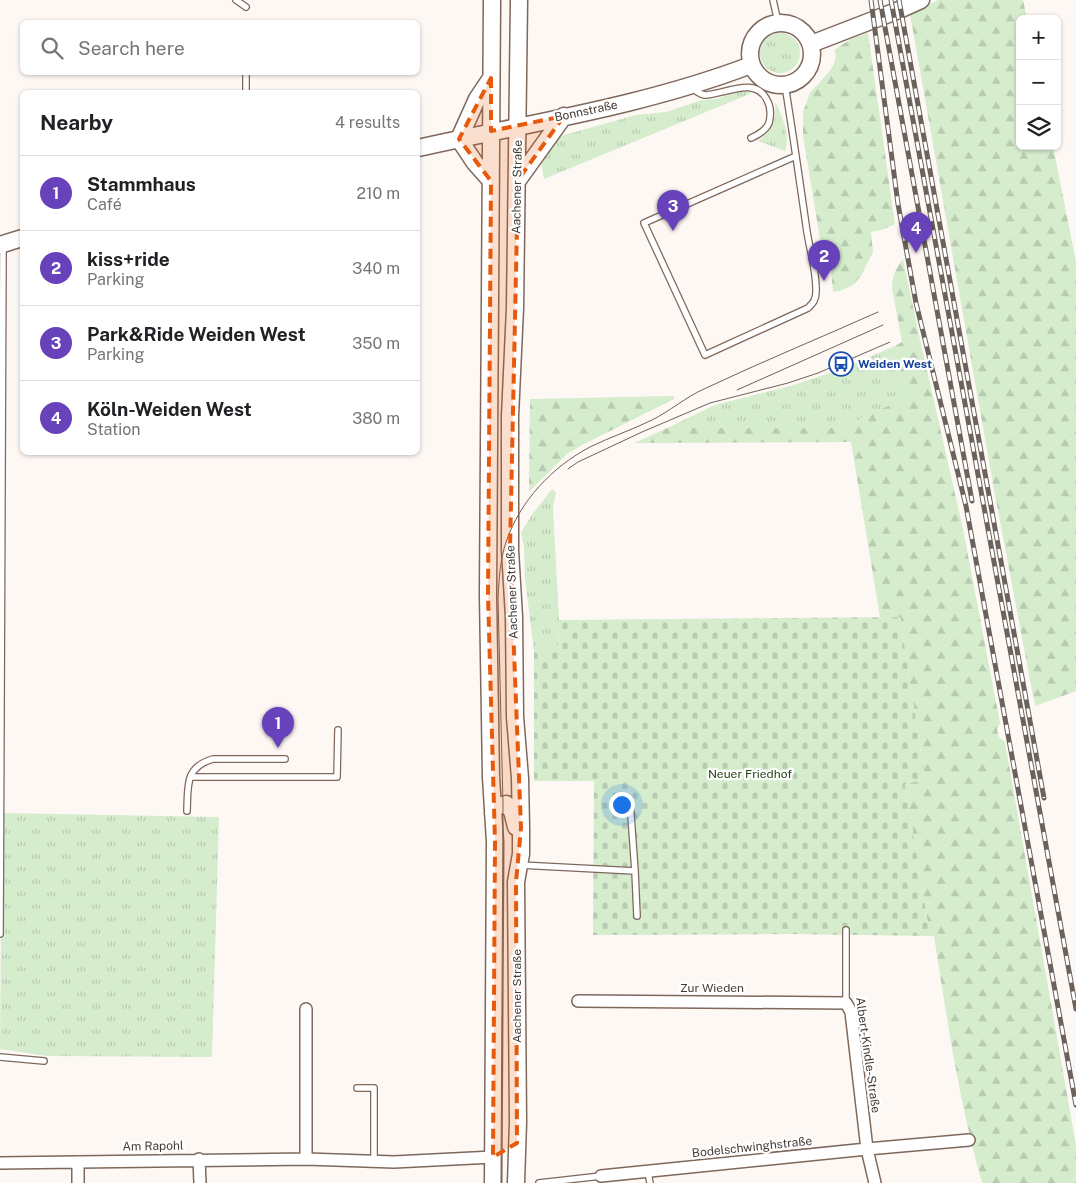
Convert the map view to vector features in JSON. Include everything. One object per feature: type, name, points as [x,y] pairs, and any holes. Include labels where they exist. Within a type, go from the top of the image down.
[{"type":"main road","name":"Aachener Straße","points":[[492,0],[488,595],[495,842],[492,1183]]},
{"type":"main road","name":"Aachener Straße","points":[[516,1183],[516,882],[521,841],[510,550],[510,416],[518,180],[519,0]]},
{"type":"main road","points":[[811,44],[921,0]]},
{"type":"main road","points":[[778,22],[798,27],[806,34],[811,44],[812,55],[807,71],[800,79],[785,85],[774,85],[765,81],[757,75],[751,65],[749,52],[754,36],[768,25],[778,22]]},
{"type":"main road","name":"Bonnstraße","points":[[420,148],[619,104],[691,85],[751,65]]},
{"type":"main road","points":[[491,180],[475,163],[458,139],[474,105],[492,78]]},
{"type":"main road","points":[[518,180],[564,116]]},
{"type":"main road","points":[[2,244],[20,239]]},
{"type":"main road","points":[[493,813],[496,806],[503,804],[508,806],[512,811],[521,841]]},
{"type":"main road","points":[[493,1157],[504,1153],[517,1143]]},
{"type":"main road","points":[[493,1157],[504,1162],[516,1183]]},
{"type":"street","name":"Zur Wieden","points":[[578,1001],[846,1003]]},
{"type":"street","name":"Albert-Kindle-Straße","points":[[846,1003],[851,1012],[866,1149],[875,1183]]},
{"type":"street","points":[[306,1009],[306,1159]]},
{"type":"street","name":"Bodelschwinghstraße","points":[[601,1176],[649,1177],[866,1149],[969,1140]]},
{"type":"street","name":"Am Rapohl","points":[[0,1163],[200,1159],[428,1161],[493,1157]]},
{"type":"street","points":[[200,1159],[200,1183]]},
{"type":"street","points":[[78,1162],[78,1183]]},
{"type":"lane","points":[[236,0],[246,7]]},
{"type":"lane","points":[[773,0],[778,22]]},
{"type":"lane","points":[[246,75],[246,90]]},
{"type":"lane","points":[[691,85],[704,95],[719,94],[739,87],[747,87],[764,95],[770,106],[770,120],[762,132],[751,138]]},
{"type":"lane","points":[[785,85],[796,156],[814,275],[815,300],[808,308],[705,354],[644,222],[796,156]]},
{"type":"lane","points":[[0,934],[2,244]]},
{"type":"lane","points":[[191,776],[338,777],[338,730]]},
{"type":"lane","points":[[187,811],[188,786],[193,769],[204,762],[213,759],[284,758]]},
{"type":"lane","points":[[630,802],[632,838],[634,842],[637,916]]},
{"type":"lane","points":[[518,865],[635,871]]},
{"type":"lane","name":"Albert-Kindle-Straße","points":[[846,930],[846,1003]]},
{"type":"lane","points":[[0,1057],[44,1061]]},
{"type":"lane","points":[[357,1088],[374,1088],[374,1161]]},
{"type":"lane","name":"Bodelschwinghstraße","points":[[539,1183],[601,1176]]},
{"type":"highlighted area","points":[[491,78],[491,131],[564,116],[518,180],[510,550],[521,828],[516,882],[517,1143],[493,1157],[495,842],[488,595],[491,181],[459,139]]},
{"type":"green space","points":[[938,0],[1023,0],[1026,15],[1016,15],[1016,150],[1054,150],[1076,262],[1076,691],[1035,706],[994,490],[910,14]]},
{"type":"green space","points":[[780,33],[794,39],[800,53],[794,67],[780,73],[766,67],[760,53],[766,39]]},
{"type":"green space","points":[[868,33],[895,224],[882,230],[871,232],[873,252],[861,276],[853,285],[833,292],[831,270],[822,251],[803,136],[803,112],[810,93],[834,64],[836,55],[834,50],[851,39]]},
{"type":"green space","points":[[744,91],[752,93],[544,179],[540,157],[555,140],[564,135],[636,115],[666,112],[702,100],[717,99],[734,92]]},
{"type":"green space","points":[[775,101],[783,119],[786,132],[787,145],[785,151],[758,141],[773,124]]},
{"type":"green space","points":[[903,259],[963,529],[1000,723],[997,729],[999,737],[1005,742],[1076,1145],[1076,1183],[982,1183],[960,1091],[934,936],[930,936],[905,784],[925,779],[900,617],[880,617],[851,442],[634,443],[667,428],[849,428],[861,418],[906,398],[895,346],[902,342],[892,288],[895,272]]},
{"type":"green space","points":[[895,346],[907,398],[861,418],[849,428],[667,428],[715,405],[790,386],[842,369]]},
{"type":"green space","points":[[674,396],[674,399],[567,454],[529,492],[530,399]]},
{"type":"green space","points":[[552,489],[556,492],[553,508],[559,620],[558,651],[534,651],[525,579],[524,546],[521,533],[531,516]]},
{"type":"green space","name":"Neuer Friedhof","points":[[900,617],[925,779],[905,784],[930,936],[790,934],[593,935],[594,781],[534,781],[534,651],[558,651],[559,620]]},
{"type":"green space","points":[[2,813],[219,817],[212,1057],[47,1056],[0,1049]]},
{"type":"tram line","points":[[501,1183],[503,804],[498,598],[502,556],[512,527],[529,499],[539,487],[550,475],[576,455],[598,443],[652,420],[704,389],[878,312]]},
{"type":"tram line","points":[[737,390],[883,325]]},
{"type":"tram line","points":[[568,469],[578,462],[642,432],[710,403],[788,383],[818,373],[890,342]]},
{"type":"railway","points":[[871,0],[898,204],[916,303],[966,506],[1076,1105]]},
{"type":"railway","points":[[880,0],[972,501]]},
{"type":"railway","points":[[891,0],[1076,1009]]},
{"type":"railway","points":[[899,0],[1044,798]]},
{"type":"place","name":"Park&Ride Weiden West","points":[[673,231]]},
{"type":"place","name":"Köln-Weiden West","points":[[916,253]]},
{"type":"place","name":"kiss+ride","points":[[824,281]]},
{"type":"place","name":"Weiden West","points":[[841,364]]},
{"type":"place","name":"Stammhaus","points":[[278,748]]}]
